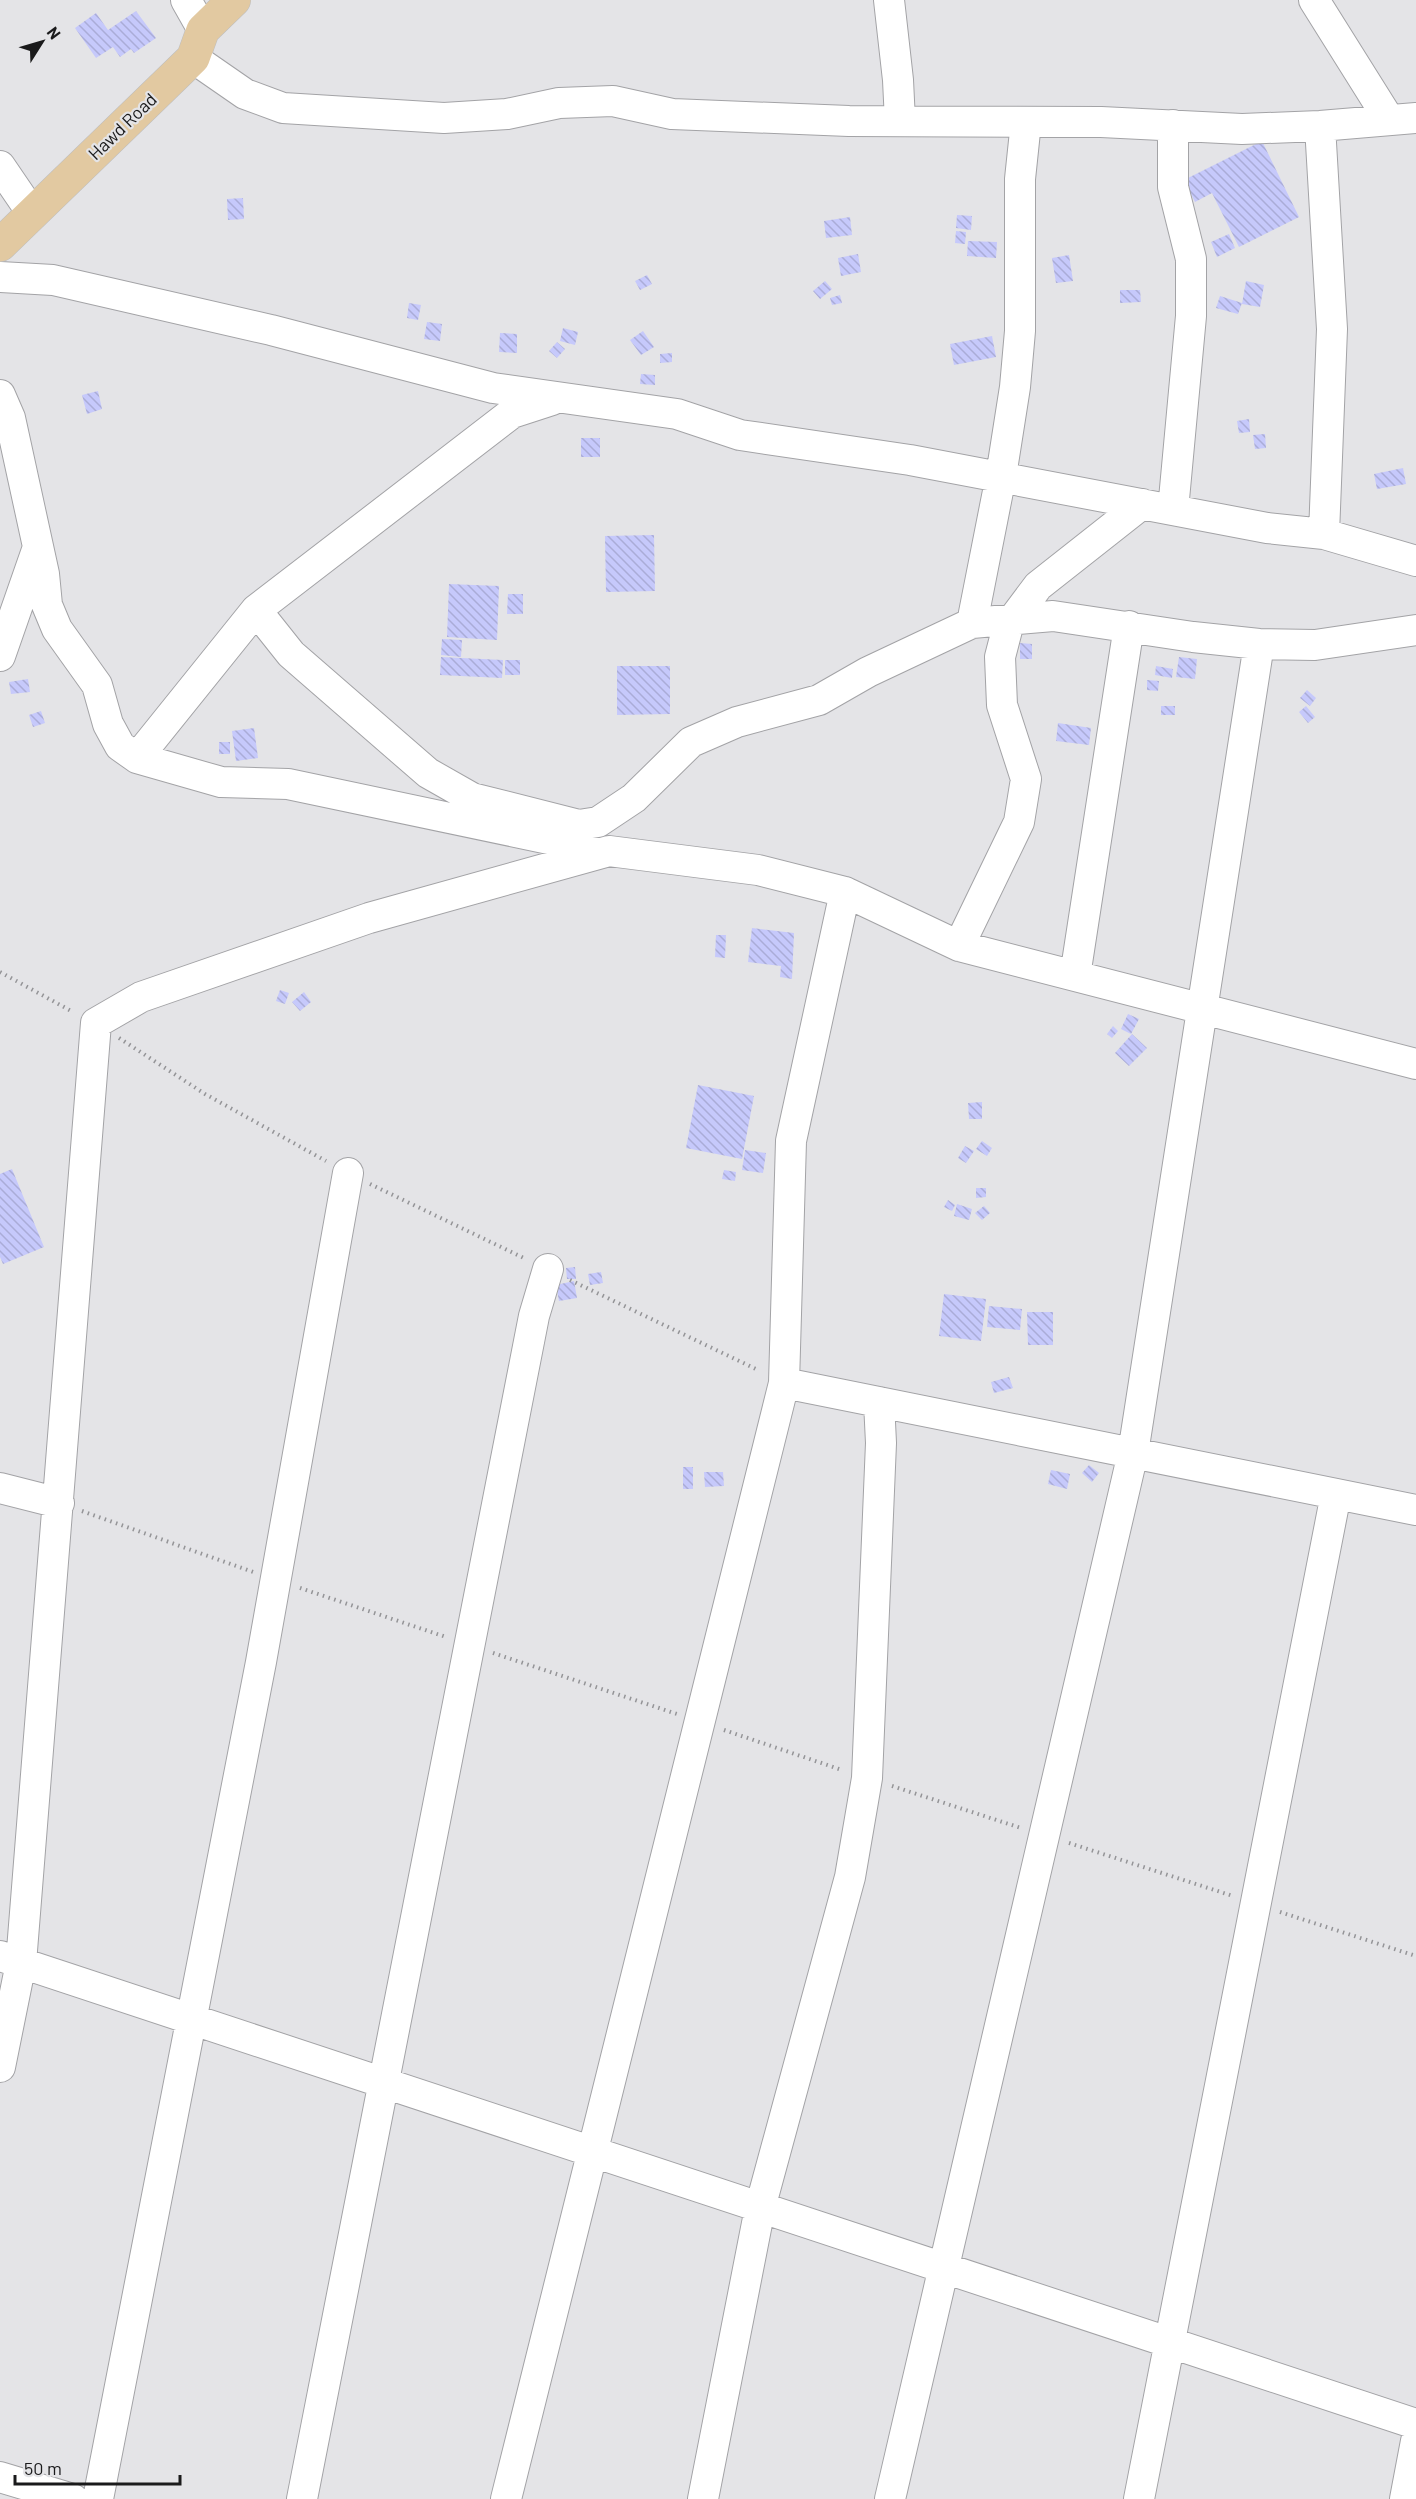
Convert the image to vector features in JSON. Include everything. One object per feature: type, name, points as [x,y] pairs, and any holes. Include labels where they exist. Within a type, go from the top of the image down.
[{"type":"main road","name":"Hawd Road","points":[[0,245],[198,44],[234,0]]},
{"type":"street","points":[[186,0],[198,44],[245,94],[283,108],[444,118],[507,114],[559,103],[613,101],[672,114],[900,122],[1173,125],[1242,129],[1320,126],[1402,118]]},
{"type":"street","points":[[889,0],[900,122]]},
{"type":"street","points":[[1314,0],[1402,118]]},
{"type":"street","points":[[972,623],[1001,476],[1015,387],[1020,331],[1019,224],[1026,122]]},
{"type":"street","points":[[1173,125],[1173,187],[1191,259],[1191,316],[1173,510]]},
{"type":"street","points":[[1320,126],[1332,328],[1324,534]]},
{"type":"street","points":[[0,166],[32,213]]},
{"type":"street","points":[[0,277],[52,280],[271,330],[493,388],[677,414],[740,435],[1001,476],[1267,528],[1324,534],[1416,561]]},
{"type":"street","points":[[0,395],[10,418],[38,547],[47,605],[57,629],[98,685],[108,724],[120,746],[138,758],[221,782],[288,784],[609,852],[758,870],[845,892],[959,946],[1416,1064]]},
{"type":"street","points":[[138,758],[256,610],[512,413],[561,398]]},
{"type":"street","points":[[959,946],[1019,822],[1026,779],[1002,705],[1000,657],[1008,626],[1038,586],[1142,504]]},
{"type":"street","points":[[0,656],[38,547]]},
{"type":"street","points":[[256,610],[291,654],[428,772],[472,798],[579,825],[598,822],[634,798],[691,742],[736,723],[819,700],[868,672],[972,623],[1053,616],[1193,637],[1259,644],[1315,645],[1416,630]]},
{"type":"street","points":[[1075,976],[1129,626]]},
{"type":"street","points":[[890,2499],[1133,1453],[1259,644]]},
{"type":"street","points":[[0,2067],[59,1503],[96,1023],[141,997],[369,918],[609,852]]},
{"type":"street","points":[[506,2499],[784,1383],[791,1141],[845,892]]},
{"type":"street","points":[[98,2499],[276,1580],[348,1173]]},
{"type":"street","points":[[302,2499],[534,1316],[548,1269]]},
{"type":"street","points":[[784,1383],[1416,1510]]},
{"type":"street","points":[[703,2499],[760,2208],[850,1877],[867,1778],[882,1443],[879,1402]]},
{"type":"street","points":[[0,1488],[59,1503]]},
{"type":"street","points":[[1139,2499],[1336,1494]]},
{"type":"street","points":[[10,1960],[1416,2424]]},
{"type":"street","points":[[1405,2499],[1416,2441]]},
{"type":"street","points":[[0,2477],[73,2499]]},
{"type":"path","points":[[205,1094],[348,1173],[784,1383]]},
{"type":"path","points":[[59,1503],[276,1580],[867,1778],[1416,1956]]},
{"type":"building","points":[[136,11],[156,38],[134,53],[131,49],[120,57],[113,47],[96,58],[75,28],[96,13],[108,30]]},
{"type":"building","points":[[1262,141],[1299,217],[1239,247],[1212,193],[1195,202],[1184,180]]},
{"type":"building","points":[[243,198],[244,219],[228,220],[227,199]]},
{"type":"building","points":[[957,215],[972,216],[971,230],[956,228]]},
{"type":"building","points":[[850,217],[852,235],[826,238],[824,221]]},
{"type":"building","points":[[956,231],[966,232],[965,244],[955,243]]},
{"type":"building","points":[[1229,234],[1235,248],[1217,257],[1211,242]]},
{"type":"building","points":[[968,241],[997,242],[996,258],[967,256]]},
{"type":"building","points":[[858,254],[861,272],[841,276],[838,258]]},
{"type":"building","points":[[1069,255],[1073,281],[1056,283],[1052,258]]},
{"type":"building","points":[[647,275],[652,284],[640,290],[635,281]]},
{"type":"building","points":[[825,281],[832,289],[820,299],[813,291]]},
{"type":"building","points":[[1246,281],[1264,285],[1260,307],[1242,304]]},
{"type":"building","points":[[1120,290],[1140,290],[1141,302],[1120,303]]},
{"type":"building","points":[[840,295],[842,303],[832,305],[830,298]]},
{"type":"building","points":[[1220,296],[1242,303],[1238,314],[1216,308]]},
{"type":"building","points":[[409,303],[421,305],[418,320],[407,318]]},
{"type":"building","points":[[427,322],[442,324],[440,341],[424,339]]},
{"type":"building","points":[[563,328],[578,332],[575,345],[560,341]]},
{"type":"building","points":[[643,331],[654,347],[641,355],[630,340]]},
{"type":"building","points":[[500,333],[517,334],[517,353],[499,352]]},
{"type":"building","points":[[992,336],[996,357],[954,365],[950,344]]},
{"type":"building","points":[[557,342],[565,349],[557,358],[549,351]]},
{"type":"building","points":[[672,353],[672,362],[660,363],[660,354]]},
{"type":"building","points":[[641,374],[655,375],[655,385],[640,384]]},
{"type":"building","points":[[98,391],[102,409],[87,414],[82,395]]},
{"type":"building","points":[[1249,419],[1250,432],[1239,433],[1237,421]]},
{"type":"building","points":[[1265,434],[1266,448],[1255,449],[1253,435]]},
{"type":"building","points":[[581,438],[600,438],[600,457],[581,457]]},
{"type":"building","points":[[1403,468],[1406,484],[1377,489],[1374,474]]},
{"type":"building","points":[[654,535],[655,591],[606,592],[605,536]]},
{"type":"building","points":[[449,584],[499,586],[497,640],[447,637]]},
{"type":"building","points":[[508,594],[523,594],[523,614],[507,614]]},
{"type":"building","points":[[442,639],[462,640],[461,657],[441,655]]},
{"type":"building","points":[[1020,643],[1032,644],[1032,659],[1020,659]]},
{"type":"building","points":[[441,657],[503,660],[502,678],[440,675]]},
{"type":"building","points":[[1179,657],[1197,659],[1195,679],[1176,677]]},
{"type":"building","points":[[505,660],[520,660],[520,675],[505,675]]},
{"type":"building","points":[[617,666],[670,666],[670,714],[617,715]]},
{"type":"building","points":[[1156,666],[1173,669],[1172,678],[1155,675]]},
{"type":"building","points":[[28,679],[30,692],[11,694],[9,682]]},
{"type":"building","points":[[1147,680],[1159,681],[1158,691],[1147,690]]},
{"type":"building","points":[[1307,690],[1316,698],[1310,706],[1300,698]]},
{"type":"building","points":[[1161,706],[1175,706],[1175,715],[1161,715]]},
{"type":"building","points":[[1306,706],[1315,717],[1308,723],[1299,712]]},
{"type":"building","points":[[41,711],[45,723],[33,727],[29,715]]},
{"type":"building","points":[[1058,723],[1091,728],[1089,745],[1056,741]]},
{"type":"building","points":[[254,728],[258,758],[236,761],[232,731]]},
{"type":"building","points":[[219,742],[230,742],[230,754],[219,754]]},
{"type":"building","points":[[752,928],[794,933],[792,979],[780,977],[781,966],[748,962]]},
{"type":"building","points":[[716,935],[726,935],[725,958],[715,957]]},
{"type":"building","points":[[280,990],[289,993],[285,1004],[276,1001]]},
{"type":"building","points":[[304,992],[311,1002],[300,1011],[292,1002]]},
{"type":"building","points":[[1128,1014],[1139,1019],[1131,1034],[1121,1029]]},
{"type":"building","points":[[1113,1026],[1118,1031],[1112,1038],[1107,1034]]},
{"type":"building","points":[[1132,1034],[1147,1048],[1129,1066],[1115,1053]]},
{"type":"building","points":[[698,1085],[754,1096],[742,1159],[686,1148]]},
{"type":"building","points":[[982,1102],[982,1119],[969,1119],[968,1103]]},
{"type":"building","points":[[982,1141],[992,1148],[987,1156],[976,1149]]},
{"type":"building","points":[[965,1146],[974,1151],[966,1163],[958,1158]]},
{"type":"building","points":[[745,1150],[766,1153],[763,1173],[742,1170]]},
{"type":"building","points":[[12,1169],[44,1247],[3,1264],[0,1257],[0,1174]]},
{"type":"building","points":[[724,1170],[736,1172],[735,1181],[722,1179]]},
{"type":"building","points":[[976,1188],[986,1188],[986,1197],[976,1198]]},
{"type":"building","points":[[948,1200],[955,1205],[952,1211],[944,1207]]},
{"type":"building","points":[[957,1204],[972,1209],[969,1220],[954,1216]]},
{"type":"building","points":[[984,1206],[990,1213],[982,1220],[975,1213]]},
{"type":"building","points":[[575,1267],[576,1279],[567,1279],[566,1268]]},
{"type":"building","points":[[601,1272],[603,1283],[590,1285],[588,1274]]},
{"type":"building","points":[[574,1281],[577,1298],[559,1301],[556,1285]]},
{"type":"building","points":[[944,1294],[986,1299],[981,1341],[939,1336]]},
{"type":"building","points":[[989,1306],[1022,1309],[1020,1330],[987,1327]]},
{"type":"building","points":[[1027,1312],[1053,1312],[1053,1345],[1028,1345]]},
{"type":"building","points":[[1009,1377],[1013,1388],[994,1393],[991,1382]]},
{"type":"building","points":[[1089,1465],[1099,1473],[1092,1482],[1082,1473]]},
{"type":"building","points":[[683,1467],[693,1467],[693,1489],[683,1489]]},
{"type":"building","points":[[1051,1470],[1070,1474],[1067,1489],[1048,1484]]},
{"type":"building","points":[[704,1472],[723,1472],[724,1486],[705,1487]]}]
